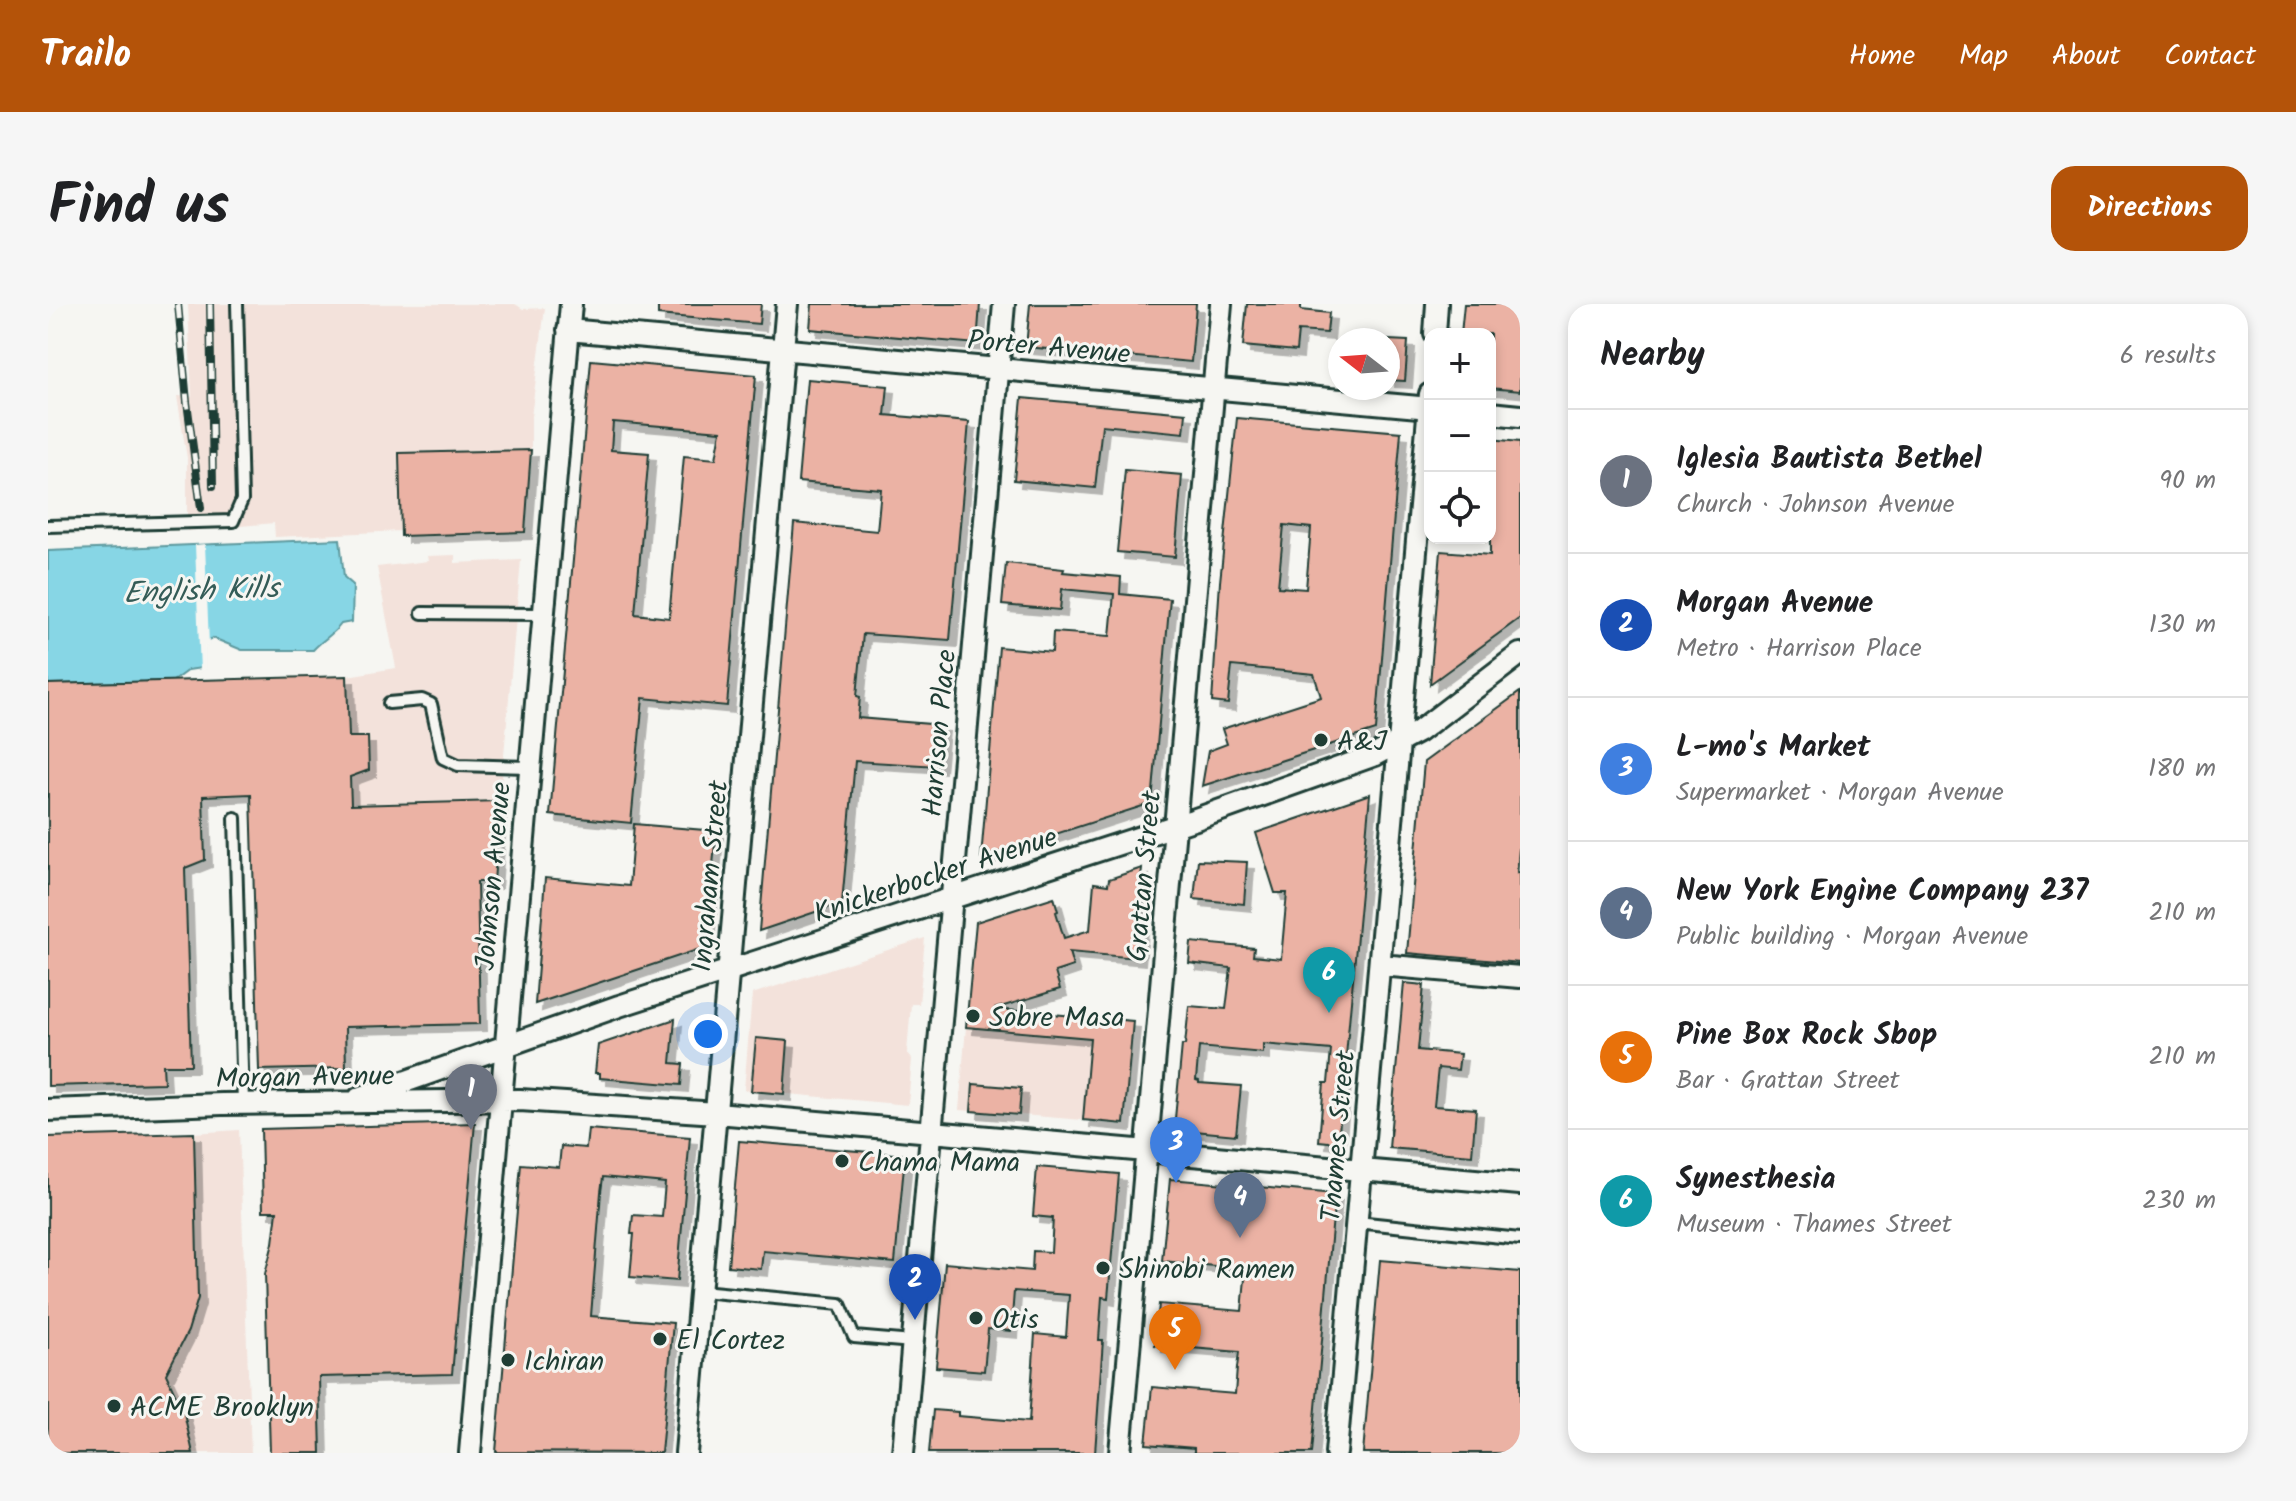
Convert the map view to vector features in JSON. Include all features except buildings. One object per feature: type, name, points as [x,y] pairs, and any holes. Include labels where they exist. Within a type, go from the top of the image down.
[{"type":"street","name":"Johnson Avenue","points":[[470,1453],[571,304]]},
{"type":"street","name":"Ingraham Street","points":[[686,1453],[787,304]]},
{"type":"street","name":"Harrison Place","points":[[903,1453],[1004,304]]},
{"type":"street","name":"Grattan Street","points":[[1120,1453],[1221,304]]},
{"type":"street","points":[[1435,328],[1437,304]]},
{"type":"street","name":"Porter Avenue","points":[[568,330],[1424,407]]},
{"type":"street","points":[[1496,414],[1520,416]]},
{"type":"street","name":"Thames Street","points":[[1336,1453],[1424,472]]},
{"type":"street","name":"Knickerbocker Avenue","points":[[344,1104],[505,1045],[1175,825],[1375,755],[1418,732],[1520,654]]},
{"type":"street","points":[[1380,965],[1520,977]]},
{"type":"street","name":"Morgan Avenue","points":[[48,1110],[520,1100],[717,1113],[1520,1184]]},
{"type":"lane","points":[[48,526],[233,521],[242,500],[237,304]]},
{"type":"lane","points":[[422,613],[543,614]]},
{"type":"lane","points":[[389,703],[422,700],[431,704],[443,758],[458,765],[530,767]]},
{"type":"lane","points":[[235,818],[243,1104]]},
{"type":"lane","points":[[1357,1222],[1520,1239]]},
{"type":"lane","points":[[701,1291],[840,1304],[854,1337],[913,1342]]},
{"type":"shaded area","points":[[188,304],[515,304],[523,309],[545,308],[531,417],[531,450],[399,453],[401,531],[275,537],[274,523],[187,531],[187,458],[177,396],[192,397]]},
{"type":"shaded area","points":[[455,555],[455,563],[521,560],[500,801],[351,805],[350,777],[369,770],[368,737],[349,737],[347,676],[396,668],[377,567],[428,561],[427,556]]},
{"type":"shaded area","points":[[925,938],[919,1004],[911,1004],[907,1053],[912,1059],[908,1105],[744,1090],[752,994]]},
{"type":"shaded area","points":[[966,1027],[1090,1038],[1083,1120],[959,1110]]},
{"type":"shaded area","points":[[239,1130],[251,1453],[192,1453],[184,1413],[165,1372],[188,1331],[198,1298],[194,1133]]},
{"type":"water","name":"English Kills","points":[[340,539],[344,577],[353,585],[352,622],[341,624],[313,650],[242,650],[213,638],[201,646],[202,668],[188,670],[173,681],[48,684],[48,551]]},
{"type":"pier","points":[[205,544],[209,645],[205,648],[205,669],[200,672],[195,545]]},
{"type":"railway","points":[[178,304],[201,508]]},
{"type":"railway","points":[[210,304],[213,486]]},
{"type":"place","name":"A&J","points":[[1321,740]]},
{"type":"place","name":"Synesthesia","points":[[1329,1013]]},
{"type":"place","name":"Sobre Masa","points":[[973,1016]]},
{"type":"place","name":"Iglesia Bautista Bethel","points":[[471,1130]]},
{"type":"place","name":"Chama Mama","points":[[842,1161]]},
{"type":"place","name":"L-mo's Market","points":[[1176,1183]]},
{"type":"place","name":"New York Engine Company 237","points":[[1240,1238]]},
{"type":"place","name":"Shinobi Ramen","points":[[1103,1268]]},
{"type":"place","name":"Otis","points":[[976,1318]]},
{"type":"place","name":"Morgan Avenue","points":[[915,1320]]},
{"type":"place","name":"El Cortez","points":[[660,1339]]},
{"type":"place","name":"Ichiran","points":[[508,1360]]},
{"type":"place","name":"Pine Box Rock Sbop","points":[[1175,1370]]},
{"type":"place","name":"ACME Brooklyn","points":[[114,1406]]}]
